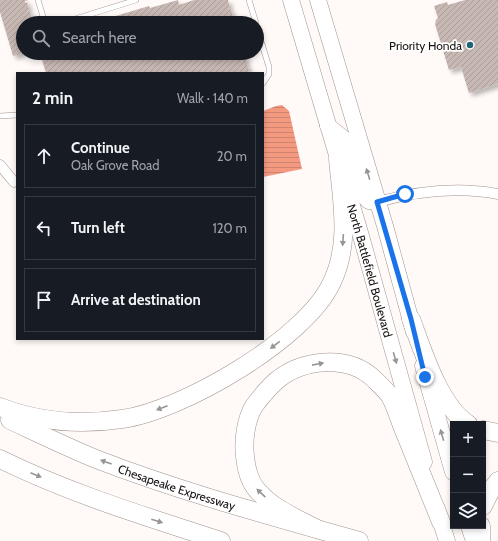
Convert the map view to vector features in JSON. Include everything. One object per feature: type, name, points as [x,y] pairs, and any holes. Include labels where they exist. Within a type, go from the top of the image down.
[{"type":"highway","points":[[0,407],[32,417],[65,422],[123,419],[152,412],[173,404],[211,385],[257,358],[279,342],[319,305],[331,284],[341,258],[344,240],[343,210],[338,159]]},
{"type":"highway","points":[[411,319],[433,376],[454,413],[464,421]]},
{"type":"highway","points":[[317,529],[273,505],[256,489],[246,467],[244,448],[246,430],[253,407],[266,392],[276,381],[288,373],[299,368],[322,362],[337,362],[354,367],[373,378],[390,397],[441,522]]},
{"type":"highway","name":"Chesapeake Expressway","points":[[0,415],[95,458],[152,479],[252,511],[360,541]]},
{"type":"highway","points":[[486,431],[498,433]]},
{"type":"highway","points":[[0,459],[59,484],[143,516],[221,541]]},
{"type":"highway","points":[[486,500],[498,481]]},
{"type":"highway","points":[[481,529],[481,541]]},
{"type":"main road","name":"North Battlefield Boulevard","points":[[291,0],[363,244],[447,541]]},
{"type":"main road","points":[[318,0],[411,319],[425,377],[450,462]]},
{"type":"main road","points":[[328,126],[344,139],[362,194],[369,201],[377,202]]},
{"type":"main road","points":[[470,529],[474,541]]},
{"type":"street","points":[[2,171],[14,182]]},
{"type":"street","points":[[377,202],[405,194],[438,190],[477,191],[498,194]]},
{"type":"lane","points":[[38,0],[43,16]]},
{"type":"lane","points":[[85,16],[136,0]]},
{"type":"lane","points":[[249,0],[254,16]]},
{"type":"lane","points":[[264,51],[269,67],[269,74],[264,81]]},
{"type":"lane","points":[[0,116],[16,115]]},
{"type":"shaded area","points":[[282,105],[289,111],[302,169],[264,177],[264,111]]},
{"type":"building","points":[[0,0],[29,0],[25,1],[25,3],[27,2],[29,10],[27,11],[30,12],[31,16],[16,16],[16,55],[13,56],[0,12]]},
{"type":"building","points":[[178,0],[179,5],[194,0],[228,0],[230,8],[228,8],[229,10],[231,9],[233,16],[116,16],[149,6],[150,8]]},
{"type":"building","name":"Priority Honda","points":[[465,0],[498,0],[498,84],[469,93],[461,67],[449,70],[435,24],[438,18],[434,6],[447,2],[448,5]]},
{"type":"building","points":[[42,60],[246,60],[249,71],[246,72],[46,72]]},
{"type":"place","name":"Priority Honda","points":[[470,45]]},
{"type":"route","points":[[405,194],[377,202],[411,319],[425,377]]}]
